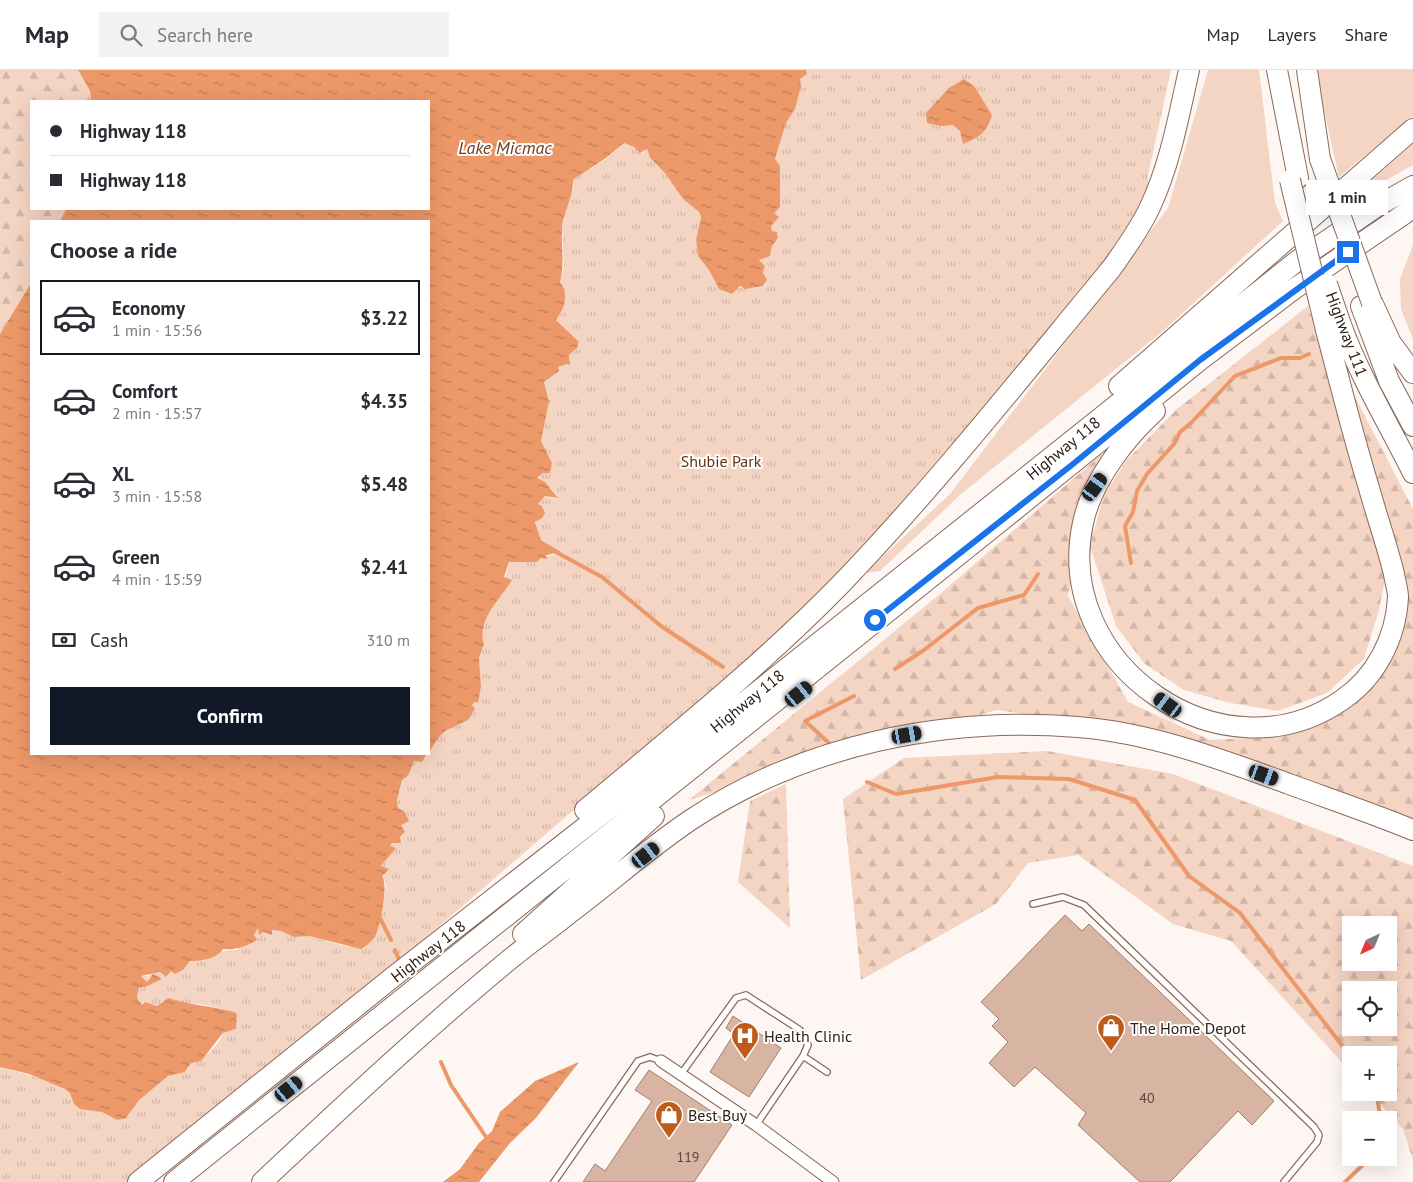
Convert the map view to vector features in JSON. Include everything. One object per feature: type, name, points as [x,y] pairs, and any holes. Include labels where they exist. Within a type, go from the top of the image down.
[{"type":"highway","points":[[393,977],[463,912],[739,679],[840,585],[926,493],[1111,269],[1132,239],[1151,207],[1163,173],[1189,70]]},
{"type":"highway","name":"Highway 111","points":[[1278,70],[1295,175],[1314,242],[1333,327],[1352,356],[1374,402],[1413,473]]},
{"type":"highway","name":"Highway 111","points":[[1307,70],[1320,159],[1334,223],[1367,305],[1389,381],[1413,426]]},
{"type":"highway","points":[[1060,449],[1110,392],[1413,129]]},
{"type":"highway","name":"Highway 118","points":[[138,1182],[393,977],[702,736],[1297,261],[1356,221],[1413,186]]},
{"type":"highway","points":[[1390,224],[1413,208]]},
{"type":"highway","points":[[1390,224],[1413,217]]},
{"type":"highway","name":"Highway 118","points":[[174,1182],[1200,360],[1294,289],[1390,224]]},
{"type":"highway","points":[[1294,289],[1140,425],[1095,487],[1083,524],[1081,573],[1088,606],[1105,644],[1135,681],[1155,696],[1168,705],[1210,722],[1248,728],[1286,726],[1323,713],[1353,692],[1378,664],[1393,630],[1398,595],[1333,327]]},
{"type":"highway","points":[[1367,305],[1413,373]]},
{"type":"highway","points":[[428,1029],[499,956],[630,836],[772,715],[945,577],[1006,517]]},
{"type":"highway","points":[[262,1182],[428,1029],[506,962],[692,820],[746,788],[797,766],[871,742],[943,728],[1015,724],[1089,728],[1150,738],[1197,750],[1413,830]]},
{"type":"street","points":[[661,1060],[833,1182]]},
{"type":"lane","points":[[1034,904],[1062,898],[1084,905],[1314,1127],[1319,1135],[1317,1142],[1284,1182]]},
{"type":"lane","points":[[681,1074],[736,998],[746,995],[800,1030],[808,1045],[803,1056],[756,1126]]},
{"type":"lane","points":[[803,1056],[827,1072]]},
{"type":"lane","points":[[554,1182],[638,1061],[650,1057],[661,1060]]},
{"type":"green space","points":[[0,70],[78,70],[90,91],[91,100],[30,100],[30,210],[66,210],[60,220],[30,220],[30,285],[0,334]]},
{"type":"green space","name":"Shubie Park","points":[[806,70],[1171,70],[1148,175],[1149,207],[890,537],[231,1106],[141,1182],[0,1182],[0,1067],[58,1085],[70,1093],[74,1104],[85,1109],[102,1112],[117,1120],[128,1116],[139,1099],[168,1076],[187,1071],[191,1063],[206,1056],[215,1047],[223,1033],[236,1029],[237,1014],[234,1012],[206,1005],[163,1001],[157,1006],[145,1002],[142,1005],[137,998],[139,987],[149,985],[158,977],[150,977],[147,982],[141,976],[149,976],[152,972],[183,970],[190,961],[202,959],[223,951],[237,950],[254,936],[258,928],[259,934],[263,932],[270,935],[272,930],[281,931],[294,937],[309,936],[349,947],[367,944],[377,931],[386,884],[382,876],[384,868],[381,866],[396,848],[389,846],[404,834],[401,825],[407,817],[406,813],[398,808],[397,800],[402,780],[408,776],[414,761],[425,759],[430,755],[430,751],[440,736],[475,709],[472,706],[475,702],[478,703],[481,687],[479,658],[484,644],[483,627],[486,618],[510,578],[505,579],[509,562],[537,562],[541,558],[549,558],[545,556],[555,555],[549,545],[541,540],[536,525],[539,500],[545,496],[556,499],[557,496],[545,482],[537,479],[552,463],[541,441],[549,398],[544,382],[558,371],[558,367],[570,363],[569,356],[577,348],[579,342],[556,320],[562,312],[560,282],[564,266],[562,230],[569,194],[574,189],[573,180],[606,159],[624,143],[642,153],[647,149],[650,159],[665,173],[683,199],[699,212],[701,217],[696,240],[698,256],[709,270],[719,289],[760,287],[765,285],[767,280],[763,274],[765,266],[759,260],[770,256],[772,246],[778,238],[778,234],[772,231],[771,226],[774,211],[780,207],[775,159],[786,123],[795,109],[800,79],[807,74]]},
{"type":"green space","points":[[1208,70],[1259,70],[1275,203],[1283,221],[1163,331],[961,494],[880,571],[865,573],[950,494],[1168,208]]},
{"type":"green space","points":[[1315,70],[1413,70],[1413,116],[1339,177]]},
{"type":"green space","points":[[1413,144],[1413,165],[1381,183],[1362,189]]},
{"type":"green space","points":[[1413,245],[1413,339],[1401,309],[1400,279]]},
{"type":"green space","points":[[1308,306],[1337,407],[1388,563],[1379,610],[1364,659],[1327,693],[1278,711],[1230,703],[1184,690],[1145,664],[1116,626],[1090,546],[1103,497],[1126,461],[1177,409]]},
{"type":"green space","points":[[1354,395],[1413,509],[1413,820],[1168,734],[997,710],[689,800],[940,594],[1102,454],[1068,596],[1128,702],[1210,740],[1250,738],[1281,731],[1380,673],[1401,574]]},
{"type":"green space","points":[[1047,751],[1173,774],[1413,866],[1413,1160],[1403,1129],[1397,1122],[1397,1111],[1386,1111],[1377,1101],[1397,1101],[1397,1046],[1342,1046],[1342,1062],[1231,941],[1173,924],[1078,855],[1028,863],[996,904],[861,980],[843,799],[904,758]]},
{"type":"green space","points":[[786,784],[790,928],[738,882],[750,801]]},
{"type":"water","name":"Lake Micmac","points":[[78,70],[806,70],[807,74],[800,79],[801,86],[795,109],[786,123],[775,159],[780,166],[780,207],[774,213],[779,217],[771,226],[772,231],[777,232],[778,238],[772,246],[770,256],[759,260],[765,266],[763,273],[767,280],[763,286],[745,289],[740,286],[732,294],[719,289],[709,270],[698,256],[696,240],[701,217],[699,212],[683,199],[665,173],[650,158],[647,149],[640,153],[634,147],[624,143],[606,158],[573,180],[572,192],[562,229],[563,262],[560,282],[563,287],[565,301],[562,311],[556,320],[579,342],[577,348],[569,355],[570,365],[558,367],[559,371],[544,382],[549,401],[541,441],[552,463],[550,473],[543,473],[537,478],[545,482],[558,498],[545,496],[538,504],[542,506],[545,513],[542,518],[535,522],[541,540],[561,552],[547,555],[545,556],[549,559],[541,558],[537,562],[509,562],[504,577],[512,580],[486,618],[483,627],[484,644],[479,658],[481,687],[478,703],[475,702],[472,705],[475,709],[468,720],[447,730],[440,736],[430,751],[430,220],[60,220],[66,210],[430,210],[430,100],[91,100],[90,91]]},
{"type":"water","points":[[964,79],[974,86],[992,115],[988,126],[982,134],[963,144],[960,131],[953,125],[941,126],[927,123],[926,113],[949,88]]},
{"type":"water","points":[[30,285],[30,755],[426,755],[422,762],[414,761],[408,776],[402,780],[397,800],[398,808],[405,812],[409,821],[401,825],[405,832],[400,837],[401,843],[392,843],[390,846],[396,848],[381,866],[389,869],[382,876],[385,888],[383,906],[374,939],[361,949],[309,936],[294,937],[281,931],[272,930],[272,935],[263,932],[259,935],[258,928],[254,935],[257,940],[245,946],[223,949],[213,957],[190,961],[183,970],[175,974],[171,971],[166,977],[160,972],[141,976],[147,982],[153,974],[162,979],[145,987],[139,987],[137,998],[142,1005],[145,1002],[157,1006],[168,998],[234,1012],[237,1014],[236,1029],[223,1033],[201,1061],[191,1063],[185,1072],[168,1076],[139,1100],[126,1118],[117,1120],[102,1112],[80,1109],[74,1104],[70,1093],[65,1089],[29,1074],[0,1067],[0,334]]},
{"type":"water","points":[[579,1062],[536,1118],[510,1143],[479,1182],[443,1182],[460,1169],[479,1143],[492,1131],[500,1112],[535,1081]]},
{"type":"building","name":"The Home Depot","points":[[1065,915],[1082,931],[1089,924],[1274,1101],[1252,1125],[1238,1111],[1170,1182],[1140,1182],[1078,1125],[1086,1113],[1035,1067],[1014,1087],[989,1063],[1008,1042],[992,1026],[999,1019],[981,1002]]},
{"type":"building","name":"Health Clinic","points":[[733,1016],[781,1048],[749,1097],[710,1072],[734,1034],[726,1028]]},
{"type":"building","points":[[649,1070],[732,1125],[694,1182],[583,1182],[595,1164],[605,1171],[652,1101],[635,1090]]},
{"type":"waterway","points":[[1131,563],[1125,526],[1133,512],[1137,491],[1147,474],[1174,444],[1180,432],[1191,423],[1235,376],[1281,358],[1300,358],[1309,354]]},
{"type":"waterway","points":[[556,552],[602,577],[661,626],[723,667]]},
{"type":"waterway","points":[[895,669],[924,650],[978,608],[1024,595],[1038,574]]},
{"type":"waterway","points":[[830,744],[805,721],[854,696]]},
{"type":"waterway","points":[[867,782],[896,794],[998,777],[1069,779],[1135,800],[1189,876],[1240,913],[1343,1046]]},
{"type":"waterway","points":[[379,916],[391,940]]},
{"type":"waterway","points":[[395,950],[399,960]]},
{"type":"waterway","points":[[441,1062],[451,1085],[486,1137]]},
{"type":"waterway","points":[[1378,1101],[1379,1111]]},
{"type":"waterway","points":[[1345,1182],[1362,1166]]},
{"type":"place","name":"The Home Depot","points":[[1111,1052]]},
{"type":"place","name":"Health Clinic","points":[[745,1060]]},
{"type":"place","name":"Best Buy","points":[[669,1139]]},
{"type":"route","points":[[875,620],[1073,464],[1200,360],[1294,289],[1348,252]]}]
